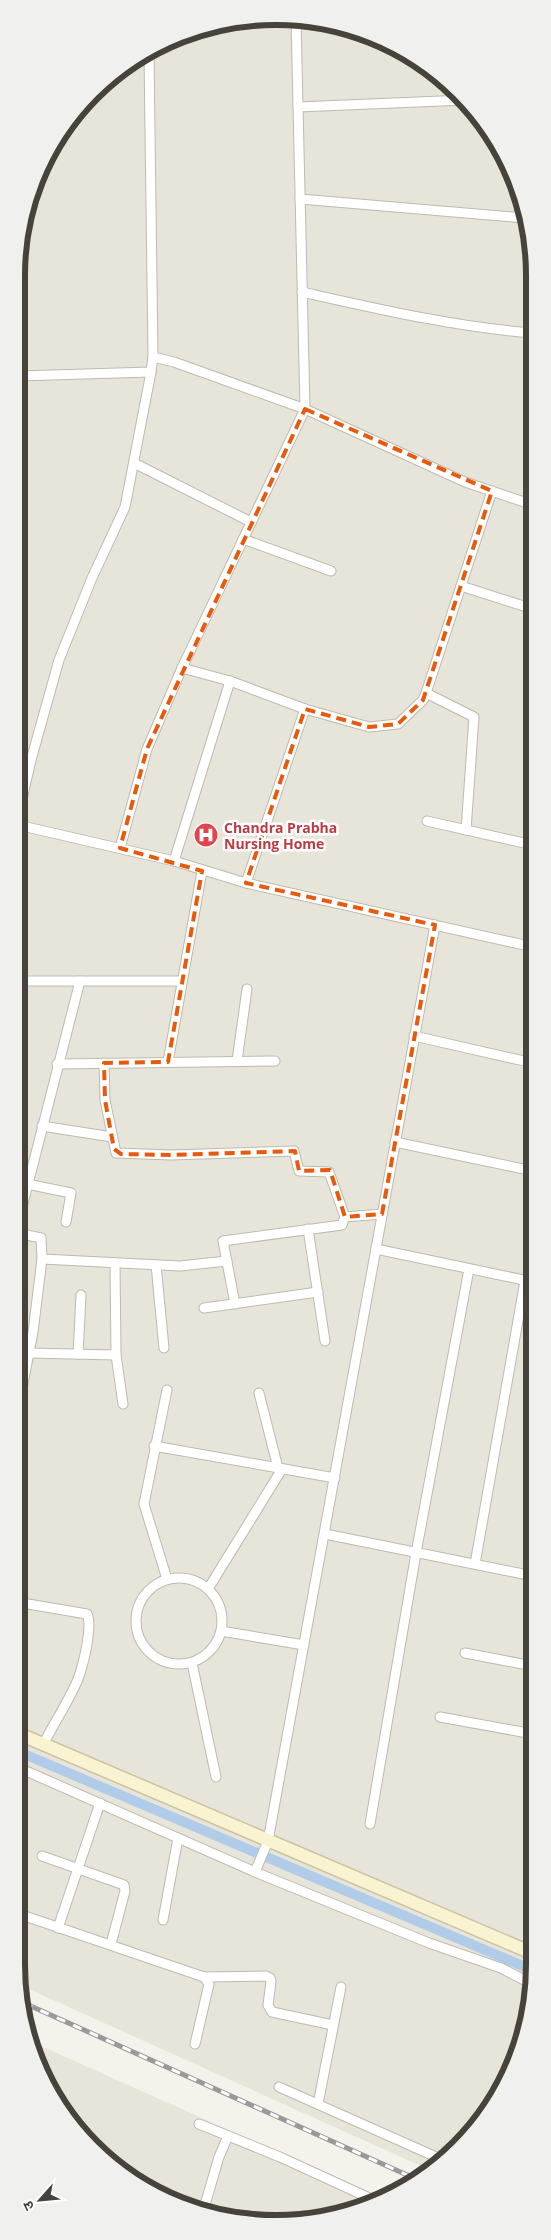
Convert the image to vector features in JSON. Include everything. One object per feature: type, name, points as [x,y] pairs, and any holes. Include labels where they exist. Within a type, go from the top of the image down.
[{"type":"street","points":[[120,848],[147,749],[182,668],[305,409],[296,26]]},
{"type":"street","points":[[25,786],[59,660],[92,578],[126,507],[151,372],[153,357],[149,60]]},
{"type":"street","points":[[298,107],[455,100]]},
{"type":"street","points":[[300,199],[519,217]]},
{"type":"street","points":[[302,292],[416,317],[495,330],[526,333]]},
{"type":"street","points":[[153,357],[174,362],[305,409],[465,482],[526,503]]},
{"type":"street","points":[[25,376],[151,372]]},
{"type":"street","points":[[134,463],[251,522]]},
{"type":"street","points":[[182,668],[230,681],[305,709],[369,727],[398,724],[423,700],[426,693],[492,491]]},
{"type":"street","points":[[243,539],[331,571]]},
{"type":"street","points":[[462,586],[526,607]]},
{"type":"street","points":[[174,861],[230,681]]},
{"type":"street","points":[[426,693],[474,718],[466,830]]},
{"type":"street","points":[[246,883],[305,709]]},
{"type":"street","points":[[427,821],[526,844]]},
{"type":"street","points":[[25,827],[174,861],[246,883],[526,946]]},
{"type":"street","points":[[168,1062],[202,870]]},
{"type":"street","points":[[256,1868],[267,1843],[435,925]]},
{"type":"street","points":[[25,981],[182,981]]},
{"type":"street","points":[[25,1193],[80,981]]},
{"type":"street","points":[[237,1061],[248,990]]},
{"type":"street","points":[[414,1036],[526,1062]]},
{"type":"street","points":[[57,1064],[275,1061]]},
{"type":"street","points":[[104,1063],[105,1100],[116,1153],[171,1155],[294,1151],[299,1171],[330,1172],[345,1217],[342,1225],[223,1241],[235,1304]]},
{"type":"street","points":[[42,1126],[112,1137]]},
{"type":"street","points":[[395,1142],[526,1171]]},
{"type":"street","points":[[27,1184],[72,1193],[66,1222]]},
{"type":"street","points":[[345,1217],[382,1214]]},
{"type":"street","points":[[308,1229],[325,1341]]},
{"type":"street","points":[[25,1235],[40,1238],[42,1259],[25,1374]]},
{"type":"street","points":[[376,1249],[526,1280]]},
{"type":"street","points":[[42,1259],[180,1266],[227,1261]]},
{"type":"street","points":[[115,1263],[116,1355],[123,1404]]},
{"type":"street","points":[[156,1265],[164,1348]]},
{"type":"street","points":[[370,1824],[416,1552],[469,1269]]},
{"type":"street","points":[[204,1308],[318,1292]]},
{"type":"street","points":[[78,1354],[81,1295]]},
{"type":"street","points":[[475,1564],[526,1297]]},
{"type":"street","points":[[29,1353],[116,1355]]},
{"type":"street","points":[[167,1390],[154,1446],[144,1504],[167,1579]]},
{"type":"street","points":[[208,1589],[280,1469],[259,1393]]},
{"type":"street","points":[[154,1446],[335,1478]]},
{"type":"street","points":[[324,1534],[526,1575]]},
{"type":"street","points":[[186,1578],[200,1583],[213,1594],[221,1609],[223,1626],[218,1642],[209,1654],[192,1663],[177,1665],[159,1660],[144,1647],[138,1634],[136,1616],[141,1600],[151,1588],[167,1579],[186,1578]]},
{"type":"street","points":[[28,1604],[87,1614],[90,1619],[78,1678],[43,1744]]},
{"type":"street","points":[[221,1631],[304,1646]]},
{"type":"street","points":[[465,1653],[526,1665]]},
{"type":"street","points":[[192,1663],[216,1777]]},
{"type":"street","points":[[440,1717],[526,1733]]},
{"type":"street","points":[[25,1737],[267,1843],[526,1951]]},
{"type":"street","points":[[25,1771],[178,1838],[256,1868],[429,1942],[501,1968],[525,1980]]},
{"type":"street","points":[[58,1928],[100,1803]]},
{"type":"street","points":[[163,1920],[178,1838]]},
{"type":"street","points":[[42,1856],[124,1885],[125,1892],[111,1944]]},
{"type":"street","points":[[25,1916],[204,1977],[266,1976],[271,1981],[268,2006],[272,2012],[333,2025]]},
{"type":"street","points":[[195,2044],[209,1984],[204,1977]]},
{"type":"street","points":[[318,2104],[341,1987]]},
{"type":"street","points":[[279,2087],[436,2157]]},
{"type":"street","points":[[199,2124],[368,2197]]},
{"type":"street","points":[[205,2205],[219,2157],[228,2136]]},
{"type":"highlighted area","points":[[305,409],[492,491],[423,700],[398,724],[369,727],[305,709],[246,883],[435,925],[382,1214],[345,1217],[330,1170],[299,1171],[295,1151],[171,1155],[121,1154],[114,1149],[105,1100],[104,1063],[168,1062],[202,871],[120,848],[147,749]]},
{"type":"shaded area","points":[[276,25],[324,30],[371,44],[415,67],[453,98],[484,136],[500,165],[513,195],[524,243],[526,276],[526,1964],[521,2013],[513,2045],[500,2075],[484,2104],[464,2130],[441,2153],[423,2167],[26,1988],[25,276],[27,243],[38,195],[51,165],[67,136],[98,98],[136,67],[165,51],[195,38],[243,27]]},
{"type":"shaded area","points":[[38,2045],[374,2195],[356,2202],[324,2210],[276,2215],[227,2210],[180,2196],[136,2173],[98,2142],[67,2104],[51,2075]]},
{"type":"waterway","points":[[25,1754],[526,1967]]},
{"type":"railway","points":[[29,2005],[410,2176]]},
{"type":"place","name":"Chandra Prabha Nursing Home","points":[[206,835]]}]
